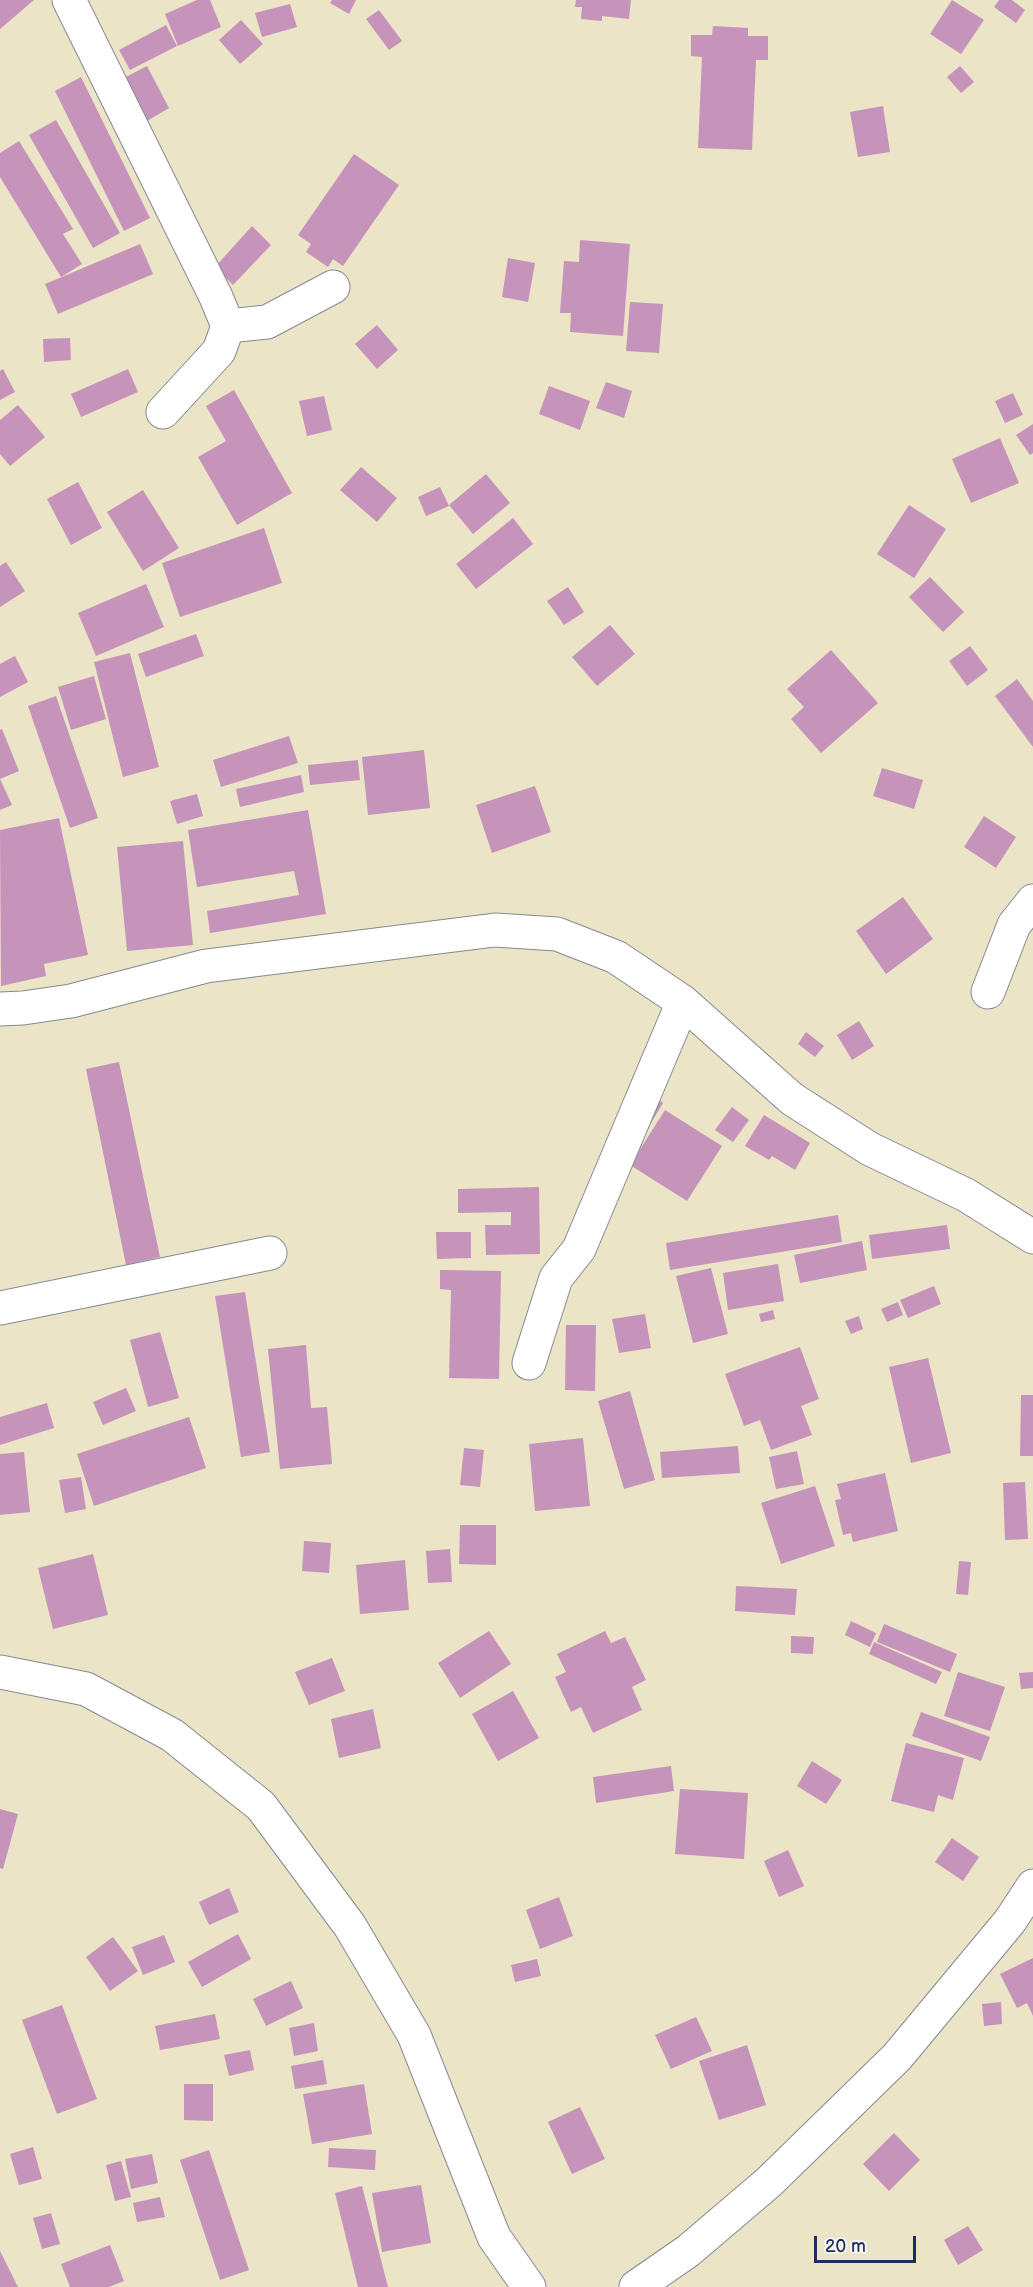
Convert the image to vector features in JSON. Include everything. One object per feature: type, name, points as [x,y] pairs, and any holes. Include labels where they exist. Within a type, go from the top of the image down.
[{"type":"street","points":[[69,0],[216,297],[228,326],[219,351],[163,412]]},
{"type":"street","points":[[228,326],[267,322],[333,287]]},
{"type":"street","points":[[988,992],[1014,925],[1033,902]]},
{"type":"street","points":[[0,1009],[71,1001],[206,966],[495,930],[557,934],[616,957],[683,1002],[792,1099],[870,1149],[966,1196],[1033,1238]]},
{"type":"street","points":[[529,1363],[556,1278],[579,1249],[683,1002]]},
{"type":"street","points":[[0,1308],[270,1253]]},
{"type":"street","points":[[0,1672],[86,1689],[172,1735],[261,1806],[350,1926],[414,2035],[494,2237],[529,2287]]},
{"type":"street","points":[[655,2281],[769,2182],[897,2057],[1010,1922],[1033,1886]]},
{"type":"building","points":[[0,0],[34,0],[0,29]]},
{"type":"building","points":[[197,0],[210,0],[221,27],[178,46],[165,14]]},
{"type":"building","points":[[332,0],[356,0],[349,14],[330,3]]},
{"type":"building","points":[[576,0],[631,0],[629,19],[602,16],[602,21],[581,19],[582,7],[575,7]]},
{"type":"building","points":[[952,0],[984,20],[961,54],[930,34]]},
{"type":"building","points":[[999,0],[1012,0],[1025,10],[1016,23],[994,7]]},
{"type":"building","points":[[290,4],[297,27],[262,37],[255,13]]},
{"type":"building","points":[[379,10],[402,41],[389,50],[366,19]]},
{"type":"building","points":[[241,20],[263,44],[240,64],[219,40]]},
{"type":"building","points":[[166,25],[177,46],[130,70],[119,50]]},
{"type":"building","points":[[713,26],[748,28],[748,36],[768,36],[768,60],[756,60],[752,150],[698,148],[702,57],[691,56],[691,35],[712,35]]},
{"type":"building","points":[[147,66],[169,108],[147,121],[124,78]]},
{"type":"building","points":[[960,66],[974,82],[961,93],[947,77]]},
{"type":"building","points":[[81,77],[150,218],[124,231],[55,91]]},
{"type":"building","points":[[883,106],[890,152],[858,157],[850,112]]},
{"type":"building","points":[[56,120],[120,233],[93,248],[29,135]]},
{"type":"building","points":[[19,141],[73,229],[63,234],[82,264],[61,277],[0,177],[0,153]]},
{"type":"building","points":[[354,154],[399,185],[343,266],[333,259],[328,267],[306,252],[311,244],[298,235]]},
{"type":"building","points":[[252,226],[271,245],[233,285],[215,267]]},
{"type":"building","points":[[580,240],[630,244],[623,336],[570,332],[571,313],[560,313],[564,261],[579,262]]},
{"type":"building","points":[[140,244],[153,274],[58,314],[45,284]]},
{"type":"building","points":[[508,258],[535,263],[528,302],[502,297]]},
{"type":"building","points":[[630,302],[663,304],[659,353],[626,351]]},
{"type":"building","points":[[377,325],[398,350],[377,369],[355,344]]},
{"type":"building","points":[[70,338],[71,360],[44,362],[43,339]]},
{"type":"building","points":[[3,369],[15,392],[0,400],[0,371]]},
{"type":"building","points":[[128,369],[138,392],[81,417],[71,394]]},
{"type":"building","points":[[606,382],[632,391],[624,418],[596,408]]},
{"type":"building","points":[[549,386],[590,401],[580,430],[539,414]]},
{"type":"building","points":[[234,390],[292,493],[237,525],[198,457],[226,441],[206,406]]},
{"type":"building","points":[[1013,393],[1023,415],[1005,423],[995,401]]},
{"type":"building","points":[[324,396],[332,430],[307,436],[299,401]]},
{"type":"building","points":[[18,405],[45,437],[10,466],[0,454],[0,420]]},
{"type":"building","points":[[1033,424],[1033,453],[1030,455],[1016,435]]},
{"type":"building","points":[[1000,438],[1019,483],[971,503],[952,459]]},
{"type":"building","points":[[361,467],[397,498],[377,522],[340,490]]},
{"type":"building","points":[[486,474],[510,503],[473,534],[449,505]]},
{"type":"building","points":[[78,482],[102,528],[71,545],[47,499]]},
{"type":"building","points":[[440,487],[449,506],[426,516],[418,497]]},
{"type":"building","points":[[143,490],[179,548],[143,571],[107,512]]},
{"type":"building","points":[[909,505],[946,529],[914,578],[877,554]]},
{"type":"building","points":[[513,518],[533,544],[476,589],[456,564]]},
{"type":"building","points":[[264,528],[282,583],[180,617],[162,563]]},
{"type":"building","points":[[6,562],[25,591],[0,607],[0,566]]},
{"type":"building","points":[[930,577],[964,612],[943,632],[909,597]]},
{"type":"building","points":[[146,584],[164,627],[96,656],[78,613]]},
{"type":"building","points":[[568,587],[584,612],[564,625],[547,601]]},
{"type":"building","points":[[610,625],[635,654],[597,686],[572,657]]},
{"type":"building","points":[[196,634],[204,656],[146,677],[138,654]]},
{"type":"building","points":[[970,646],[988,670],[967,686],[949,661]]},
{"type":"building","points":[[831,650],[878,703],[821,753],[791,719],[804,707],[787,689]]},
{"type":"building","points":[[130,653],[159,767],[123,777],[94,662]]},
{"type":"building","points":[[15,656],[28,682],[0,697],[0,664]]},
{"type":"building","points":[[94,676],[106,719],[71,730],[58,687]]},
{"type":"building","points":[[1017,679],[1033,701],[1033,747],[995,696]]},
{"type":"building","points":[[56,696],[98,818],[70,828],[28,706]]},
{"type":"building","points":[[2,729],[19,771],[0,779],[0,730]]},
{"type":"building","points":[[289,736],[298,763],[221,787],[213,760]]},
{"type":"building","points":[[424,750],[430,808],[368,815],[362,757]]},
{"type":"building","points":[[358,760],[360,780],[310,785],[308,765]]},
{"type":"building","points":[[882,768],[923,780],[914,809],[873,796]]},
{"type":"building","points":[[301,775],[304,792],[240,807],[236,789]]},
{"type":"building","points":[[0,779],[12,805],[0,810]]},
{"type":"building","points":[[535,786],[551,832],[492,853],[476,805]]},
{"type":"building","points":[[197,794],[203,816],[177,824],[170,801]]},
{"type":"building","points":[[308,810],[326,914],[210,933],[207,911],[299,895],[294,871],[197,887],[188,830]]},
{"type":"building","points":[[984,816],[1016,837],[996,868],[964,847]]},
{"type":"building","points":[[59,818],[88,955],[44,964],[46,976],[1,986],[0,830]]},
{"type":"building","points":[[183,841],[193,945],[127,951],[117,847]]},
{"type":"building","points":[[903,897],[933,939],[886,974],[856,931]]},
{"type":"building","points":[[859,1021],[874,1046],[852,1060],[837,1035]]},
{"type":"building","points":[[806,1032],[824,1046],[815,1057],[798,1044]]},
{"type":"building","points":[[119,1062],[160,1257],[126,1265],[86,1069]]},
{"type":"building","points":[[655,1097],[663,1103],[651,1123],[643,1118]]},
{"type":"building","points":[[732,1107],[749,1120],[733,1142],[715,1130]]},
{"type":"building","points":[[665,1110],[722,1146],[687,1201],[630,1165]]},
{"type":"building","points":[[764,1115],[810,1143],[795,1170],[772,1156],[769,1160],[745,1146]]},
{"type":"building","points":[[539,1187],[540,1254],[486,1255],[485,1225],[511,1225],[511,1212],[458,1213],[458,1189]]},
{"type":"building","points":[[838,1215],[842,1242],[670,1270],[666,1243]]},
{"type":"building","points":[[947,1225],[950,1249],[872,1259],[869,1235]]},
{"type":"building","points":[[436,1232],[471,1232],[471,1258],[437,1259]]},
{"type":"building","points":[[862,1241],[867,1270],[800,1283],[794,1255]]},
{"type":"building","points":[[778,1264],[784,1301],[728,1310],[723,1273]]},
{"type":"building","points":[[711,1268],[728,1334],[693,1343],[676,1276]]},
{"type":"building","points":[[440,1270],[501,1271],[499,1379],[449,1378],[451,1290],[440,1289]]},
{"type":"building","points":[[934,1286],[941,1304],[908,1318],[900,1300]]},
{"type":"building","points":[[245,1292],[270,1452],[241,1457],[215,1296]]},
{"type":"building","points":[[898,1302],[903,1315],[887,1322],[881,1309]]},
{"type":"building","points":[[773,1310],[775,1319],[761,1322],[759,1314]]},
{"type":"building","points":[[645,1314],[651,1348],[619,1353],[612,1319]]},
{"type":"building","points":[[859,1316],[863,1329],[851,1334],[845,1321]]},
{"type":"building","points":[[566,1325],[596,1325],[595,1391],[565,1390]]},
{"type":"building","points":[[160,1332],[179,1398],[148,1407],[130,1340]]},
{"type":"building","points":[[306,1345],[311,1408],[327,1407],[332,1464],[280,1469],[268,1349]]},
{"type":"building","points":[[800,1347],[819,1399],[801,1406],[812,1435],[771,1450],[760,1420],[744,1426],[725,1374]]},
{"type":"building","points":[[928,1358],[951,1453],[911,1463],[889,1367]]},
{"type":"building","points":[[126,1388],[136,1411],[103,1425],[93,1402]]},
{"type":"building","points":[[630,1391],[655,1480],[624,1489],[598,1401]]},
{"type":"building","points":[[1021,1395],[1033,1395],[1033,1456],[1020,1456]]},
{"type":"building","points":[[47,1403],[54,1428],[0,1445],[0,1417]]},
{"type":"building","points":[[189,1417],[206,1468],[94,1506],[77,1454]]},
{"type":"building","points":[[583,1438],[590,1506],[535,1511],[529,1444]]},
{"type":"building","points":[[738,1446],[740,1473],[662,1478],[660,1452]]},
{"type":"building","points":[[464,1448],[484,1450],[480,1487],[460,1485]]},
{"type":"building","points":[[797,1451],[804,1484],[776,1489],[769,1457]]},
{"type":"building","points":[[24,1452],[30,1512],[0,1515],[0,1454]]},
{"type":"building","points":[[885,1473],[898,1531],[853,1542],[851,1533],[843,1535],[835,1500],[841,1499],[837,1484]]},
{"type":"building","points":[[81,1477],[86,1509],[65,1513],[59,1480]]},
{"type":"building","points":[[1025,1482],[1028,1539],[1005,1540],[1003,1483]]},
{"type":"building","points":[[815,1486],[835,1546],[781,1564],[761,1503]]},
{"type":"building","points":[[460,1525],[496,1525],[496,1565],[459,1564]]},
{"type":"building","points":[[304,1541],[331,1543],[329,1573],[302,1571]]},
{"type":"building","points":[[450,1549],[452,1582],[428,1583],[426,1551]]},
{"type":"building","points":[[93,1554],[108,1615],[53,1629],[38,1568]]},
{"type":"building","points":[[405,1560],[409,1610],[360,1614],[356,1565]]},
{"type":"building","points":[[959,1561],[971,1562],[968,1595],[956,1594]]},
{"type":"building","points":[[736,1586],[797,1589],[795,1615],[735,1611]]},
{"type":"building","points":[[851,1621],[876,1633],[870,1647],[845,1635]]},
{"type":"building","points":[[884,1624],[957,1654],[950,1672],[877,1642]]},
{"type":"building","points":[[489,1631],[511,1664],[460,1698],[438,1663]]},
{"type":"building","points":[[605,1631],[611,1643],[625,1637],[646,1680],[632,1687],[642,1710],[593,1733],[581,1707],[571,1712],[555,1677],[566,1672],[557,1654]]},
{"type":"building","points":[[791,1636],[814,1637],[813,1654],[791,1653]]},
{"type":"building","points":[[874,1642],[942,1672],[936,1684],[869,1654]]},
{"type":"building","points":[[332,1658],[345,1691],[309,1705],[295,1672]]},
{"type":"building","points":[[958,1672],[1005,1687],[990,1731],[944,1716]]},
{"type":"building","points":[[1033,1672],[1033,1688],[1021,1689],[1019,1673]]},
{"type":"building","points":[[513,1691],[539,1738],[498,1761],[472,1714]]},
{"type":"building","points":[[373,1709],[381,1748],[339,1758],[331,1719]]},
{"type":"building","points":[[921,1712],[990,1737],[981,1761],[912,1736]]},
{"type":"building","points":[[906,1743],[964,1758],[953,1800],[938,1795],[934,1812],[891,1801]]},
{"type":"building","points":[[812,1761],[842,1780],[826,1804],[797,1786]]},
{"type":"building","points":[[671,1766],[674,1791],[596,1803],[593,1777]]},
{"type":"building","points":[[680,1789],[748,1793],[744,1859],[675,1854]]},
{"type":"building","points":[[0,1809],[18,1814],[3,1869],[0,1868]]},
{"type":"building","points":[[952,1838],[979,1857],[963,1881],[935,1862]]},
{"type":"building","points":[[788,1850],[804,1886],[779,1897],[764,1861]]},
{"type":"building","points":[[229,1888],[239,1912],[209,1925],[199,1902]]},
{"type":"building","points":[[559,1897],[573,1936],[540,1949],[526,1910]]},
{"type":"building","points":[[238,1934],[251,1959],[202,1987],[188,1962]]},
{"type":"building","points":[[164,1935],[175,1962],[143,1975],[132,1947]]},
{"type":"building","points":[[113,1937],[138,1971],[110,1991],[86,1957]]},
{"type":"building","points":[[1033,1958],[1033,2016],[1027,2003],[1017,2008],[1000,1974]]},
{"type":"building","points":[[537,1959],[541,1976],[515,1982],[511,1965]]},
{"type":"building","points":[[291,1981],[303,2008],[266,2026],[253,1999]]},
{"type":"building","points":[[1001,2002],[1002,2024],[984,2026],[982,2004]]},
{"type":"building","points":[[62,2005],[97,2099],[57,2114],[22,2020]]},
{"type":"building","points":[[215,2014],[220,2039],[160,2050],[155,2026]]},
{"type":"building","points":[[696,2017],[712,2051],[671,2069],[655,2035]]},
{"type":"building","points":[[314,2023],[318,2051],[294,2056],[289,2028]]},
{"type":"building","points":[[747,2045],[766,2105],[719,2120],[699,2061]]},
{"type":"building","points":[[250,2050],[254,2070],[229,2076],[224,2055]]},
{"type":"building","points":[[323,2060],[327,2084],[295,2089],[291,2066]]},
{"type":"building","points":[[184,2084],[213,2084],[213,2121],[184,2120]]},
{"type":"building","points":[[364,2084],[372,2134],[312,2144],[303,2094]]},
{"type":"building","points":[[580,2107],[605,2159],[572,2174],[548,2122]]},
{"type":"building","points":[[894,2133],[920,2160],[889,2191],[863,2164]]},
{"type":"building","points":[[33,2147],[42,2179],[19,2185],[10,2154]]},
{"type":"building","points":[[329,2148],[376,2150],[375,2170],[328,2167]]},
{"type":"building","points":[[209,2150],[249,2270],[220,2280],[180,2160]]},
{"type":"building","points":[[152,2154],[158,2183],[131,2189],[125,2159]]},
{"type":"building","points":[[121,2161],[131,2197],[115,2201],[106,2165]]},
{"type":"building","points":[[421,2185],[431,2243],[382,2252],[372,2193]]},
{"type":"building","points":[[362,2186],[388,2287],[358,2287],[335,2193]]},
{"type":"building","points":[[160,2197],[165,2217],[137,2222],[133,2203]]},
{"type":"building","points":[[51,2213],[60,2244],[42,2249],[33,2218]]},
{"type":"building","points":[[968,2226],[983,2250],[958,2265],[944,2240]]},
{"type":"building","points":[[110,2245],[124,2281],[109,2287],[70,2287],[61,2264]]},
{"type":"building","points":[[0,2251],[18,2287],[0,2287]]}]
